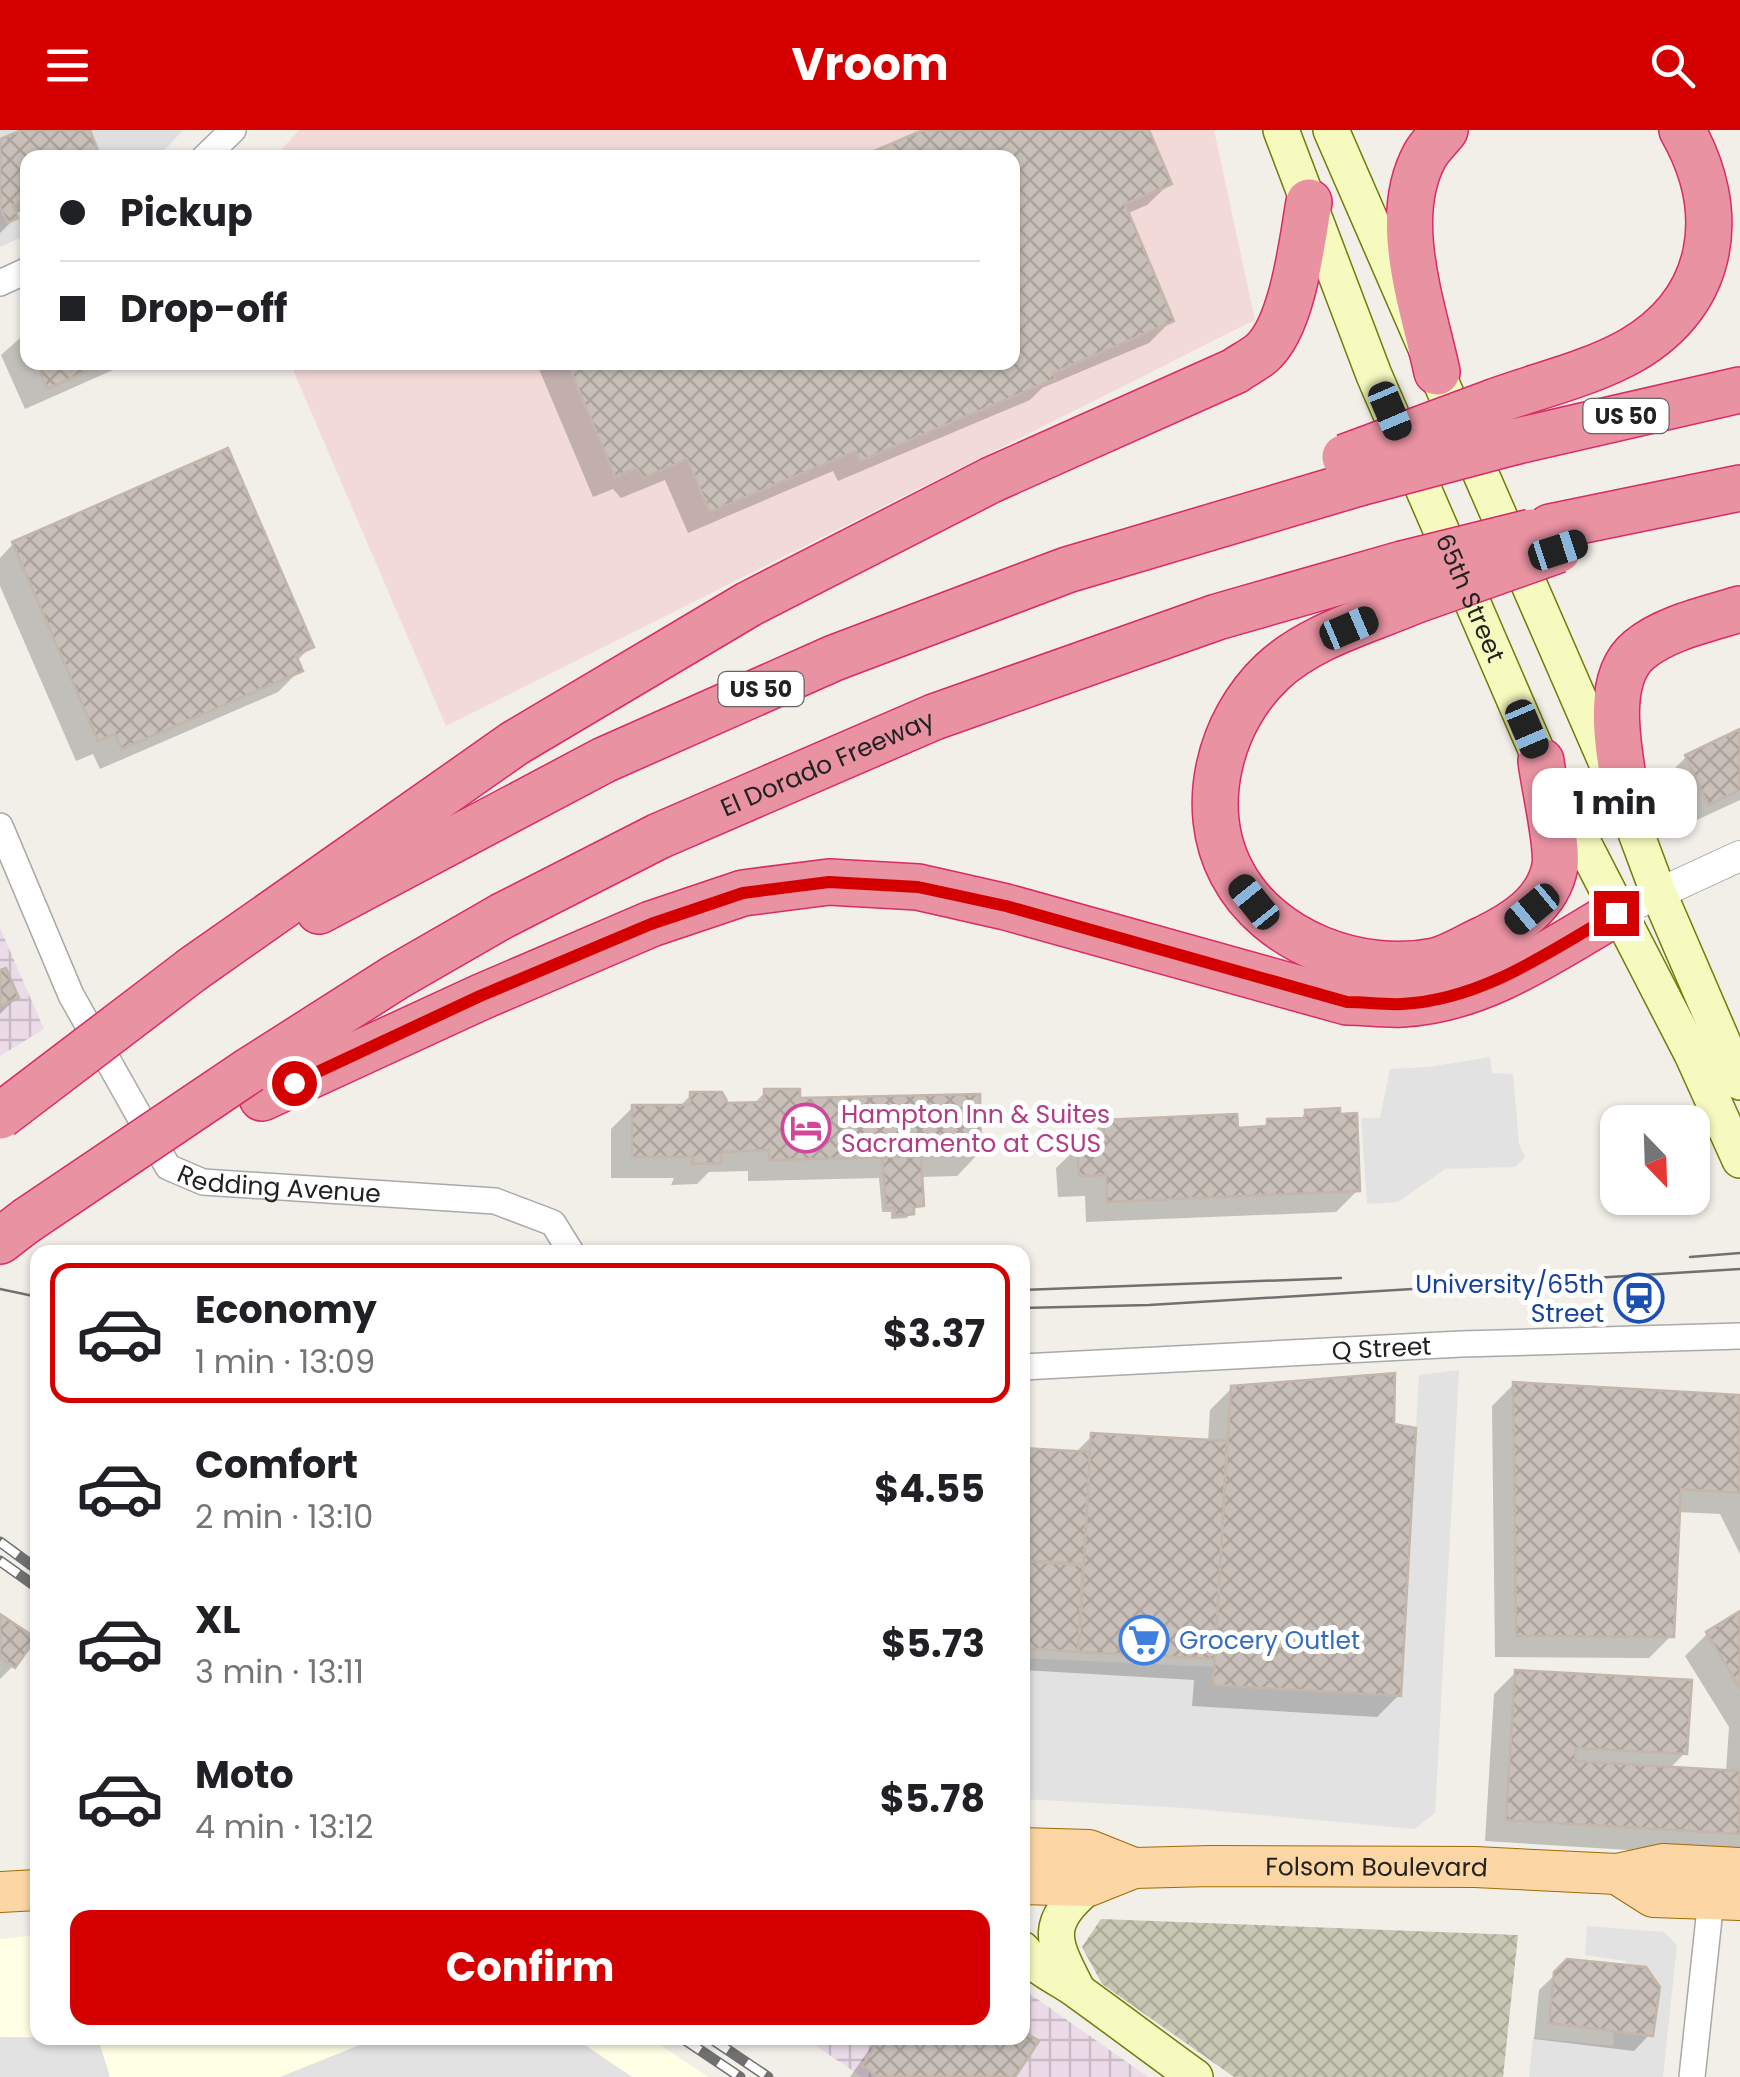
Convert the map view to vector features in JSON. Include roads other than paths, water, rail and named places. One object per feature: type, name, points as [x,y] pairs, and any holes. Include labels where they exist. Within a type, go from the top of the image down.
[{"type":"highway","points":[[1436,372],[1410,220],[1426,153],[1445,130]]},
{"type":"highway","points":[[1352,470],[1496,401],[1628,352],[1655,335],[1687,299],[1702,268],[1710,223],[1705,179],[1682,130]]},
{"type":"highway","points":[[0,1116],[515,742],[750,604],[991,480],[1235,371],[1264,352],[1286,312],[1309,202]]},
{"type":"highway","name":"US 50","points":[[197,976],[619,753],[782,680],[942,615],[1167,539],[1352,470],[1512,442],[1740,390]]},
{"type":"highway","name":"El Dorado Freeway","points":[[256,1084],[396,977],[502,916],[659,836],[934,717],[1217,617],[1408,583],[1740,488]]},
{"type":"highway","points":[[1408,583],[1295,654],[1258,686],[1237,717],[1226,739],[1217,776],[1216,812],[1222,849],[1238,883],[1282,928],[1315,947],[1376,964],[1439,960],[1512,925],[1532,909],[1547,888],[1556,864],[1540,761]]},
{"type":"highway","points":[[1628,814],[1616,701],[1618,680],[1628,661],[1649,643],[1740,609]]},
{"type":"highway","points":[[13,1231],[138,1160],[256,1084],[651,924],[743,893],[829,882],[918,887],[1006,906],[1347,1002],[1403,1004],[1458,995],[1510,975],[1616,913]]},
{"type":"main road","name":"65th Street","points":[[1281,130],[1374,375],[1540,761],[1692,1054],[1740,1160]]},
{"type":"main road","points":[[1331,130],[1740,1082]]},
{"type":"main road","name":"Folsom Boulevard","points":[[1030,1850],[1089,1868]]},
{"type":"main road","name":"Folsom Boulevard","points":[[1030,1882],[1089,1868],[1475,1867],[1618,1874],[1663,1864],[1740,1868]]},
{"type":"main road","points":[[1077,1990],[1056,1946],[1065,1905],[1089,1868]]},
{"type":"main road","name":"Folsom Boulevard","points":[[1618,1874],[1653,1896],[1725,1900]]},
{"type":"main road","points":[[0,1892],[30,1890]]},
{"type":"main road","points":[[1030,1960],[1195,2077]]},
{"type":"street","points":[[212,150],[233,130]]},
{"type":"street","name":"Redding Avenue","points":[[0,826],[71,995],[168,1167],[203,1182],[495,1201],[553,1223],[567,1245]]},
{"type":"street","points":[[1616,913],[1740,856]]},
{"type":"street","name":"Q Street","points":[[1030,1367],[1462,1344],[1740,1336]]},
{"type":"street","points":[[1030,1843],[1089,1868]]},
{"type":"street","points":[[1692,2077],[1725,1900]]},
{"type":"tram line","points":[[1690,1257],[1740,1253]]},
{"type":"tram line","points":[[1030,1308],[1149,1305],[1740,1269]]},
{"type":"tram line","points":[[1030,1290],[1341,1278]]},
{"type":"tram line","points":[[0,1289],[30,1295]]},
{"type":"railway","points":[[0,1542],[30,1564]]},
{"type":"railway","points":[[0,1561],[30,1582]]},
{"type":"railway","points":[[692,2045],[740,2077]]},
{"type":"railway","points":[[720,2045],[768,2077]]},
{"type":"place","name":"Hampton Inn & Suites Sacramento at CSUS","points":[[806,1128]]},
{"type":"place","name":"University/65th Street","points":[[1639,1298]]},
{"type":"place","name":"Grocery Outlet","points":[[1144,1640]]}]
